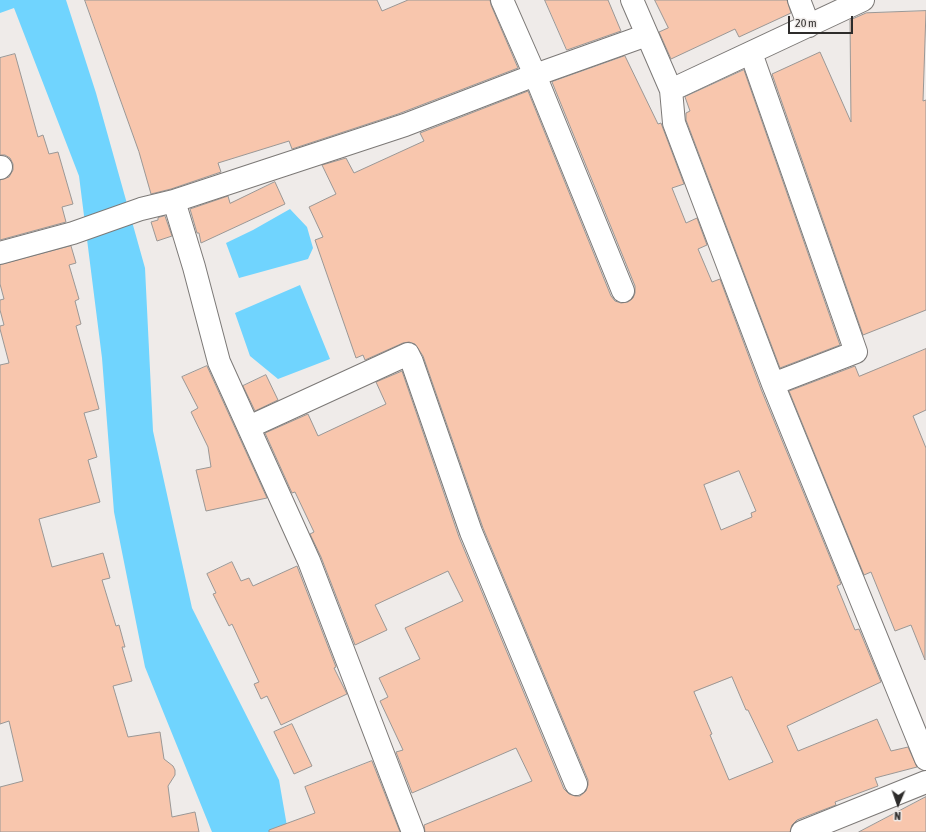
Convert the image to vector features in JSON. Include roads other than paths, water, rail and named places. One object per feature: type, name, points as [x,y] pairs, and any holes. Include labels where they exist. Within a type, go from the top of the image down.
[{"type":"street","points":[[502,0],[535,75],[623,291]]},
{"type":"street","points":[[632,0],[671,90],[674,123],[773,384],[926,759]]},
{"type":"street","points":[[799,0],[808,26]]},
{"type":"street","points":[[671,90],[863,0]]},
{"type":"street","points":[[0,253],[73,233],[141,209],[174,202],[405,125],[535,75],[647,35]]},
{"type":"street","points":[[751,53],[856,352],[773,384]]},
{"type":"street","points":[[174,202],[194,267],[219,362],[309,560],[413,832]]},
{"type":"street","points":[[248,427],[408,354],[471,532],[576,784]]},
{"type":"street","points":[[802,832],[926,782]]},
{"type":"water","points":[[0,0],[66,0],[96,93],[145,268],[153,431],[192,608],[279,780],[288,832],[212,832],[145,667],[114,512],[102,358],[79,176],[14,8],[0,13]]},
{"type":"water","points":[[290,209],[307,227],[313,248],[308,259],[239,278],[226,243]]},
{"type":"water","points":[[300,285],[330,359],[278,379],[250,356],[235,313]]}]
